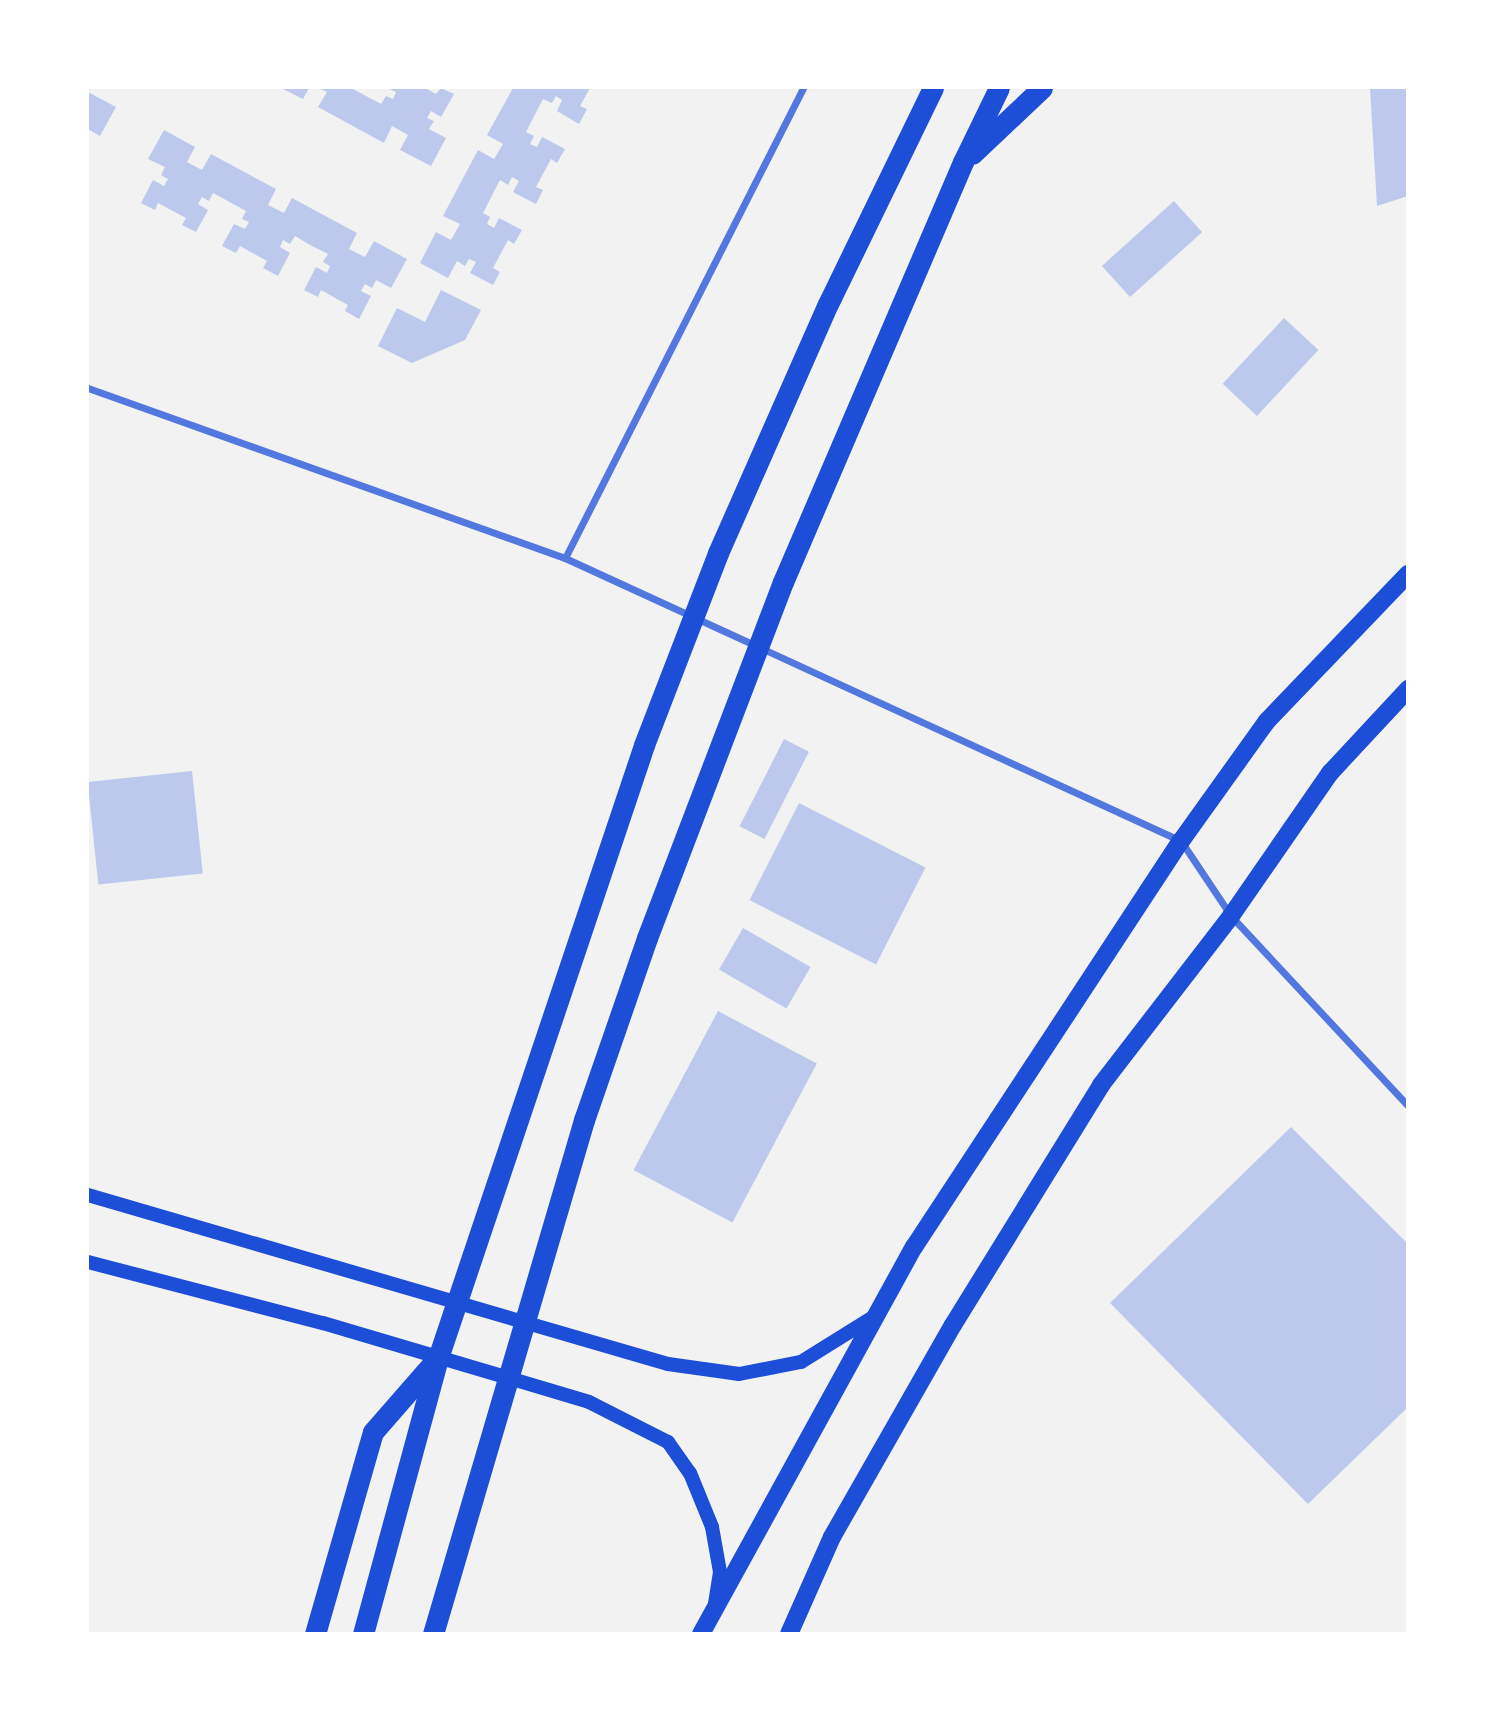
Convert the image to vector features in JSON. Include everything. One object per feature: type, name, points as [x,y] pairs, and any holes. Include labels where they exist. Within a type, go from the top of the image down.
[{"type":"highway","points":[[363,1633],[438,1358],[644,744],[718,553],[828,304],[933,88]]},
{"type":"highway","points":[[433,1633],[567,1173],[647,938],[783,582],[962,162],[999,88]]},
{"type":"highway","points":[[962,162],[1042,88]]},
{"type":"highway","points":[[315,1633],[373,1432],[438,1358]]},
{"type":"main road","points":[[701,1633],[914,1247],[1181,841],[1267,721],[1408,575]]},
{"type":"main road","points":[[789,1633],[832,1537],[967,1302],[1101,1085],[1231,916],[1330,773],[1408,689]]},
{"type":"main road","points":[[88,1195],[668,1364],[739,1374],[801,1362],[875,1316]]},
{"type":"main road","points":[[88,1262],[323,1323],[589,1402],[668,1442],[690,1474],[712,1527],[720,1572],[714,1607]]},
{"type":"street","points":[[565,558],[803,88]]},
{"type":"street","points":[[88,388],[565,558],[1181,841],[1231,916],[1408,1106]]},
{"type":"building","points":[[281,88],[309,88],[303,99]]},
{"type":"building","points":[[318,88],[351,88],[381,104],[386,96],[393,99],[396,92],[387,88],[425,88],[436,94],[441,88],[454,94],[441,117],[431,111],[427,118],[434,121],[429,129],[446,138],[431,166],[400,150],[408,135],[392,126],[384,143],[318,107],[327,92]]},
{"type":"building","points":[[513,88],[590,88],[580,106],[587,109],[579,124],[557,111],[562,100],[556,96],[552,103],[543,99],[526,132],[534,136],[530,144],[537,147],[542,137],[565,149],[557,163],[551,159],[536,187],[543,190],[536,204],[513,192],[519,181],[512,177],[508,185],[500,180],[483,213],[490,217],[487,224],[494,228],[499,218],[522,230],[514,244],[508,240],[493,268],[500,272],[493,285],[470,273],[476,262],[469,259],[465,266],[457,261],[448,278],[420,263],[436,232],[451,240],[460,224],[443,216],[478,150],[494,159],[503,144],[487,135]]},
{"type":"building","points":[[1370,88],[1408,88],[1408,196],[1377,206]]},
{"type":"building","points":[[88,92],[116,107],[100,136],[88,129]]},
{"type":"building","points":[[164,130],[195,147],[187,162],[202,170],[211,154],[276,189],[268,205],[284,213],[292,198],[357,233],[349,249],[365,257],[374,241],[407,259],[391,288],[376,280],[372,288],[365,284],[361,291],[371,296],[359,319],[345,311],[348,305],[321,290],[318,297],[304,290],[316,267],[327,273],[330,266],[323,262],[328,254],[295,236],[290,244],[283,240],[280,247],[290,253],[278,276],[263,268],[267,261],[240,246],[236,253],[222,246],[234,224],[245,229],[249,222],[242,219],[246,211],[213,193],[209,201],[202,197],[198,204],[208,210],[196,232],[182,225],[186,218],[158,203],[155,210],[141,203],[153,180],[164,186],[168,179],[161,175],[165,167],[148,159]]},
{"type":"building","points":[[1174,201],[1202,232],[1130,297],[1102,266]]},
{"type":"building","points":[[441,290],[481,310],[465,340],[412,363],[378,346],[397,308],[425,322]]},
{"type":"building","points":[[1284,318],[1318,350],[1257,416],[1223,384]]},
{"type":"building","points":[[784,739],[809,752],[764,839],[740,826]]},
{"type":"building","points":[[192,771],[203,873],[98,884],[88,782]]},
{"type":"building","points":[[799,803],[926,867],[876,965],[750,900]]},
{"type":"building","points":[[743,928],[811,967],[787,1009],[719,970]]},
{"type":"building","points":[[718,1011],[817,1064],[732,1223],[633,1170]]},
{"type":"building","points":[[1291,1127],[1408,1244],[1408,1407],[1308,1504],[1110,1303]]}]
